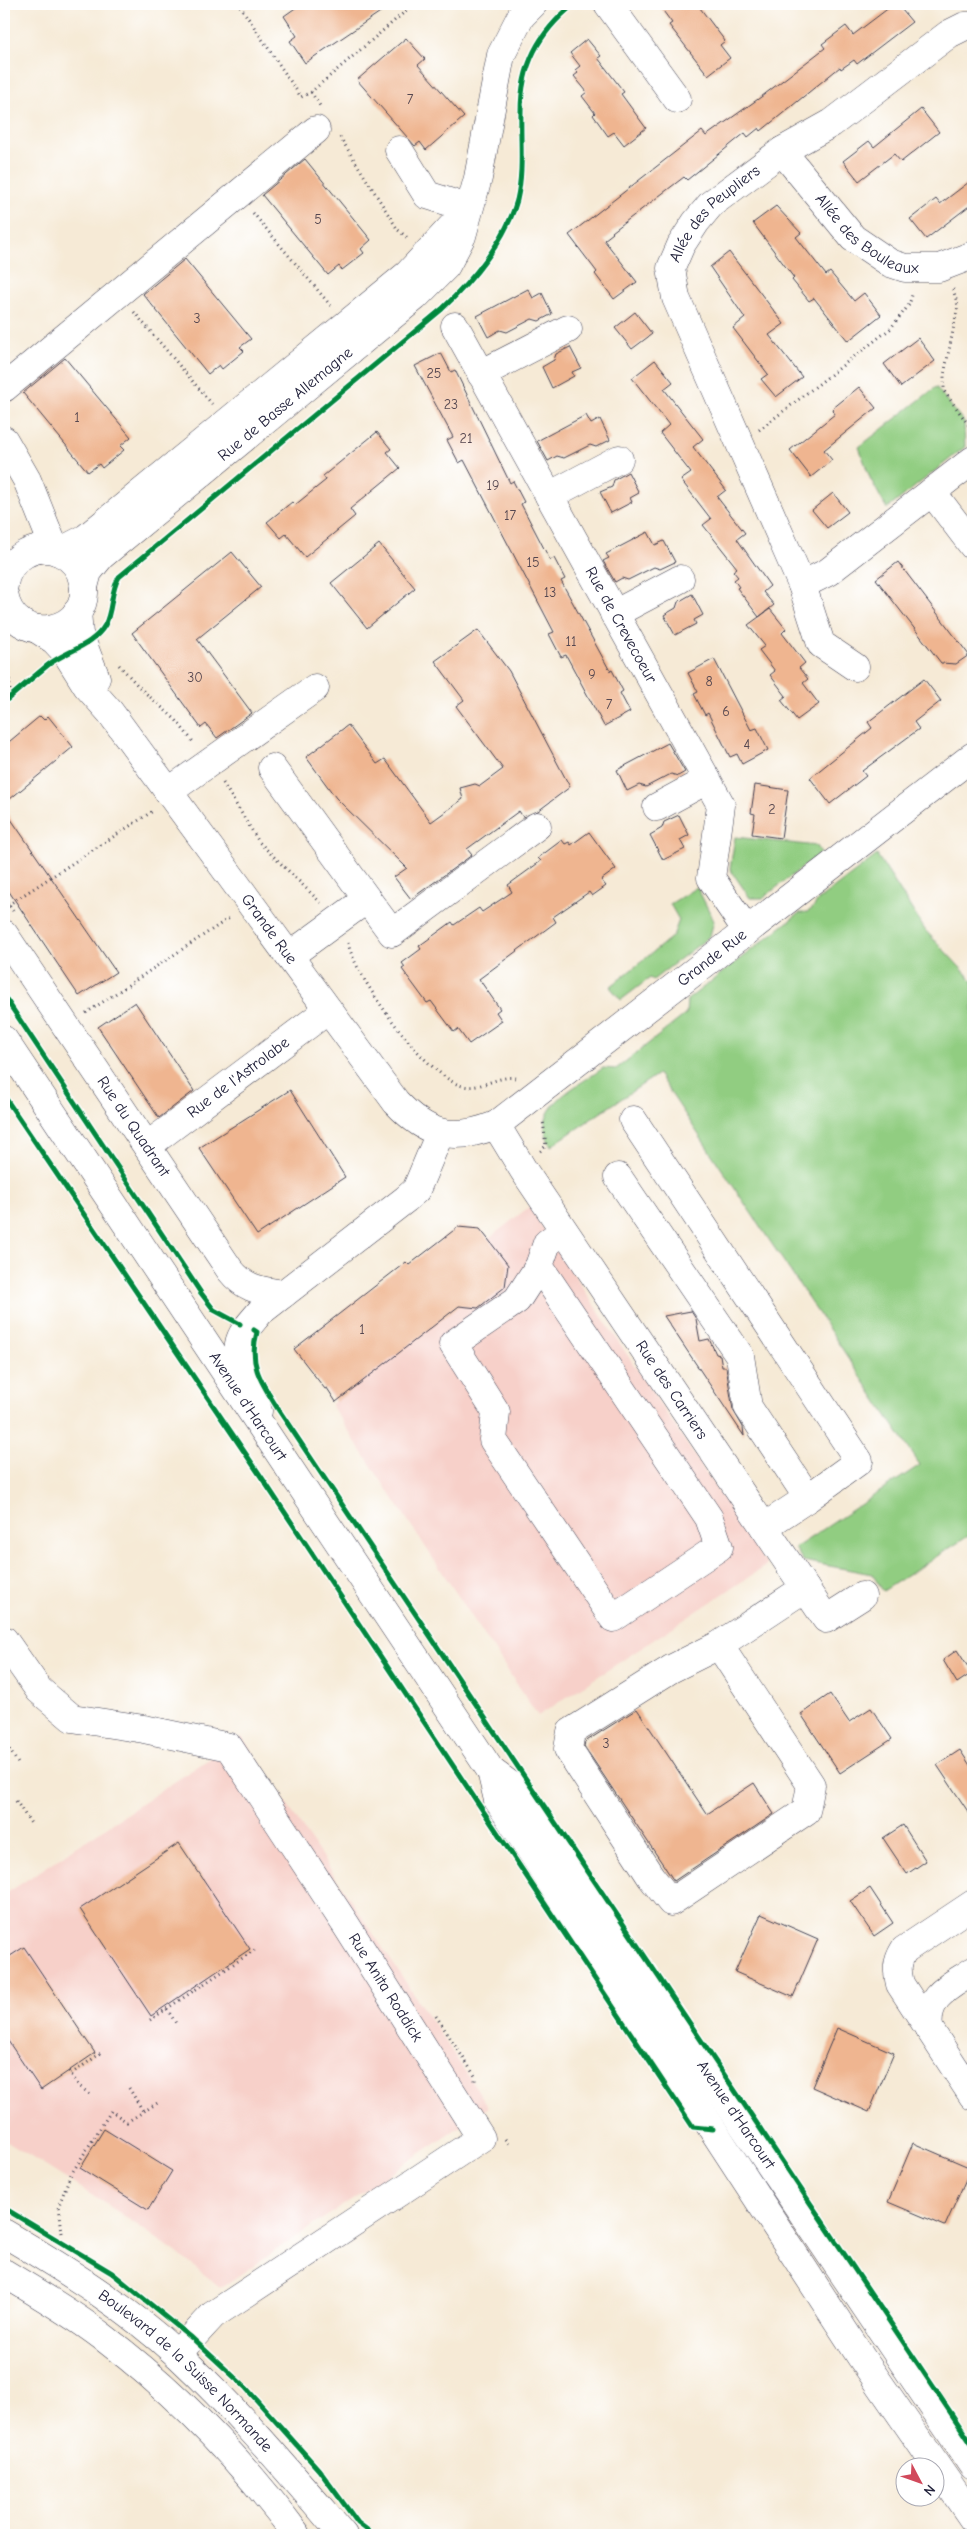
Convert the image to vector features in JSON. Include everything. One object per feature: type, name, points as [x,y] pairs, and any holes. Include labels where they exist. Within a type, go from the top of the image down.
[{"type":"street","name":"Rue de Basse Allemagne","points":[[81,600],[88,572],[101,556],[408,304],[446,266],[462,236],[468,208],[478,178],[500,55],[521,16],[533,4]]},
{"type":"street","points":[[608,4],[677,99]]},
{"type":"street","name":"Allée des Peupliers","points":[[855,667],[821,644],[802,585],[676,298],[671,268],[681,245],[711,204],[782,151],[832,123],[949,34],[965,26],[973,26]]},
{"type":"street","points":[[4,388],[325,124]]},
{"type":"street","points":[[399,150],[427,194],[468,208]]},
{"type":"street","name":"Allée des Bouleaux","points":[[782,151],[853,238],[890,263],[905,268],[935,267],[973,255]]},
{"type":"street","name":"Rue de Basse Allemagne","points":[[57,551],[86,538],[408,274],[468,208]]},
{"type":"street","name":"Rue de Crevecoeur","points":[[455,326],[721,805],[711,878],[747,931]]},
{"type":"street","points":[[482,374],[568,329]]},
{"type":"street","points":[[9,570],[38,549],[57,551],[27,480],[10,450]]},
{"type":"street","points":[[9,570],[27,524],[10,450]]},
{"type":"street","points":[[549,496],[619,459]]},
{"type":"street","points":[[802,585],[828,572],[973,460]]},
{"type":"street","points":[[932,492],[973,546]]},
{"type":"street","name":"Grande Rue","points":[[57,551],[77,565],[81,600],[79,634],[110,712],[162,801],[289,956],[396,1102],[412,1119],[440,1133],[457,1136],[470,1134],[496,1125],[973,756]]},
{"type":"street","points":[[614,614],[680,579]]},
{"type":"street","points":[[4,594],[10,612],[20,622],[60,627],[81,600]]},
{"type":"street","name":"Grande Rue","points":[[20,622],[54,640],[67,654],[87,686],[110,712]]},
{"type":"street","points":[[162,801],[315,688]]},
{"type":"street","points":[[272,768],[392,933],[537,826]]},
{"type":"street","points":[[657,807],[707,780]]},
{"type":"street","points":[[289,956],[367,899]]},
{"type":"street","name":"Rue du Quadrant","points":[[4,934],[240,1282],[258,1289],[283,1294]]},
{"type":"street","name":"Rue de l'Astrolabe","points":[[147,1146],[328,1010]]},
{"type":"street","name":"Avenue d'Harcourt","points":[[4,1040],[491,1771],[498,1800],[861,2356],[973,2519]]},
{"type":"street","points":[[633,1120],[859,1461],[764,1527]]},
{"type":"street","name":"Rue des Carriers","points":[[496,1125],[563,1230],[826,1618],[862,1596]]},
{"type":"street","points":[[267,1434],[242,1368],[239,1344],[247,1327],[260,1312],[406,1200],[416,1190],[440,1133]]},
{"type":"street","points":[[618,1178],[740,1356],[748,1407],[808,1498]]},
{"type":"street","points":[[539,1266],[709,1518],[719,1547],[613,1618],[493,1440],[496,1412],[453,1344],[517,1300],[539,1266],[547,1243],[563,1230]]},
{"type":"street","points":[[719,1645],[810,1785],[806,1812],[671,1902],[651,1877],[568,1749],[571,1732],[671,1669],[719,1645],[805,1588]]},
{"type":"street","name":"Rue Anita Roddick","points":[[4,1640],[39,1690],[72,1718],[144,1729],[229,1747],[346,1925],[481,2138],[214,2315],[177,2354]]},
{"type":"street","name":"Avenue d'Harcourt","points":[[491,1771],[517,1790],[973,2466]]},
{"type":"street","points":[[973,1904],[904,1950],[898,1960],[897,1971],[900,1984],[973,2096]]},
{"type":"street","points":[[929,2029],[930,2007],[935,1999],[973,1971]]},
{"type":"street","name":"Boulevard de la Suisse Normande","points":[[4,2233],[75,2276],[121,2309],[177,2354],[247,2423],[342,2535]]},
{"type":"street","name":"Boulevard de la Suisse Normande","points":[[4,2273],[102,2336],[163,2386],[251,2477],[298,2535]]},
{"type":"path","points":[[240,6],[301,97],[312,92],[414,4]]},
{"type":"path","points":[[312,92],[325,124],[398,230],[414,243]]},
{"type":"path","points":[[238,194],[335,310]]},
{"type":"path","points":[[740,444],[890,329],[935,267],[958,306],[944,375],[944,391],[973,431]]},
{"type":"path","points":[[118,293],[216,409]]},
{"type":"path","points":[[8,649],[10,692]]},
{"type":"path","points":[[115,658],[124,672],[176,720],[199,748]]},
{"type":"path","points":[[8,699],[20,689]]},
{"type":"path","points":[[221,779],[259,842],[324,906]]},
{"type":"path","points":[[8,905],[162,801]]},
{"type":"path","points":[[82,1015],[234,915]]},
{"type":"path","points":[[346,935],[351,957],[367,985],[398,1028],[431,1066],[448,1079],[464,1086],[479,1086],[508,1077],[521,1081]]},
{"type":"path","points":[[533,1155],[546,1146],[543,1116]]},
{"type":"path","points":[[159,1325],[225,1423]]},
{"type":"path","points":[[4,1742],[19,1765]]},
{"type":"path","points":[[16,1801],[32,1825]]},
{"type":"path","points":[[150,2020],[256,1950]]},
{"type":"path","points":[[167,2009],[177,2025]]},
{"type":"path","points":[[91,2095],[79,2086],[70,2073],[101,2054]]},
{"type":"path","points":[[128,2088],[143,2111]]},
{"type":"path","points":[[62,2233],[59,2205],[70,2176],[112,2112],[127,2122],[159,2102]]},
{"type":"shaded area","points":[[529,1207],[767,1565],[538,1716],[331,1405],[335,1401],[294,1349],[406,1262],[410,1267],[420,1260],[419,1257],[458,1227],[480,1229],[488,1239]]},
{"type":"shaded area","points":[[242,1737],[489,2107],[220,2288],[176,2252],[120,2213],[4,2140],[4,1895]]},
{"type":"green space","points":[[936,387],[964,422],[965,447],[887,509],[870,478],[859,447]]},
{"type":"green space","points":[[735,837],[817,846],[821,853],[763,898],[750,898],[730,869]]},
{"type":"green space","points":[[877,855],[925,930],[973,981],[973,1533],[883,1591],[872,1574],[803,1561],[795,1548],[920,1465],[658,1074],[551,1146],[546,1132],[546,1120],[550,1109],[569,1091],[603,1068],[616,1069],[686,1014],[687,1000],[799,913],[812,909],[817,901]]},
{"type":"green space","points":[[697,887],[714,921],[710,936],[653,980],[650,978],[621,1000],[610,987],[673,936],[679,920],[670,904]]},
{"type":"building","points":[[301,4],[392,4],[305,63],[290,41],[297,36],[284,16]]},
{"type":"building","points":[[658,4],[697,4],[725,41],[720,45],[730,58],[708,75],[669,25],[672,23]]},
{"type":"building","points":[[894,4],[897,4],[912,22],[857,64],[854,60],[841,69],[840,67],[761,131],[759,128],[748,137],[745,133],[687,180],[684,177],[604,240],[637,282],[614,299],[595,274],[597,272],[569,235],[702,131],[706,136],[761,97],[825,48],[822,44],[846,26],[853,35]]},
{"type":"building","points":[[406,38],[425,59],[418,65],[464,117],[426,150],[420,142],[415,146],[357,80]]},
{"type":"building","points":[[587,39],[601,56],[598,58],[624,92],[621,94],[646,128],[624,145],[614,132],[608,136],[593,115],[595,113],[582,96],[587,92],[574,76],[578,73],[575,70],[580,66],[570,53]]},
{"type":"building","points":[[921,109],[939,132],[901,162],[894,154],[859,181],[843,161],[869,141],[874,147]]},
{"type":"building","points":[[305,159],[371,240],[361,249],[364,253],[342,270],[339,266],[328,275],[262,195]]},
{"type":"building","points":[[973,179],[973,203],[926,239],[910,219],[936,199],[940,204]]},
{"type":"building","points":[[776,206],[801,233],[796,237],[826,275],[830,272],[854,301],[864,293],[881,315],[848,341],[814,298],[809,301],[792,280],[794,278],[753,223]]},
{"type":"building","points":[[729,252],[784,324],[769,335],[802,377],[776,397],[761,379],[768,374],[733,328],[745,318],[710,267]]},
{"type":"building","points":[[185,259],[251,339],[240,347],[244,351],[222,369],[219,365],[208,374],[143,294]]},
{"type":"building","points":[[528,289],[533,298],[542,293],[552,314],[539,321],[532,319],[507,332],[500,330],[488,337],[477,316]]},
{"type":"building","points":[[635,312],[652,334],[632,349],[615,328]]},
{"type":"building","points":[[918,338],[935,361],[901,387],[884,364]]},
{"type":"building","points":[[570,347],[581,368],[572,372],[574,376],[552,388],[542,367],[554,360],[556,354]]},
{"type":"building","points":[[441,353],[451,372],[455,370],[510,483],[513,481],[524,502],[521,504],[550,560],[554,558],[565,579],[561,581],[610,671],[612,670],[623,691],[620,693],[630,712],[604,726],[566,655],[561,657],[549,634],[554,632],[464,460],[459,463],[447,440],[453,437],[415,366]]},
{"type":"building","points":[[65,358],[131,437],[120,446],[124,450],[102,468],[99,464],[88,472],[23,393]]},
{"type":"building","points":[[655,360],[673,382],[664,389],[703,439],[693,447],[726,490],[717,497],[745,533],[737,539],[770,586],[763,592],[774,605],[759,617],[737,588],[739,587],[734,580],[738,577],[733,571],[737,568],[703,525],[711,519],[681,480],[691,473],[660,433],[669,425],[632,378]]},
{"type":"building","points":[[859,387],[876,408],[824,450],[832,460],[811,477],[790,450],[835,414],[832,409]]},
{"type":"building","points":[[586,415],[591,424],[600,419],[610,440],[596,447],[590,445],[564,458],[557,456],[548,461],[537,441]]},
{"type":"building","points":[[377,432],[391,449],[387,452],[400,468],[350,509],[355,516],[305,557],[286,534],[281,538],[267,522],[292,502],[295,505],[326,480],[323,476]]},
{"type":"building","points":[[628,472],[639,493],[630,498],[632,502],[611,513],[600,492],[612,487],[614,480]]},
{"type":"building","points":[[833,493],[848,512],[827,528],[812,510]]},
{"type":"building","points":[[648,532],[655,545],[664,541],[675,562],[660,569],[654,567],[628,580],[622,578],[615,582],[603,561],[609,558],[606,554]]},
{"type":"building","points":[[379,544],[415,588],[367,628],[331,583]]},
{"type":"building","points":[[232,552],[261,587],[197,639],[252,713],[217,738],[206,724],[201,728],[132,633]]},
{"type":"building","points":[[898,562],[969,655],[956,664],[941,663],[876,579]]},
{"type":"building","points":[[692,594],[703,615],[694,620],[696,624],[675,635],[664,615],[676,608],[678,602]]},
{"type":"building","points":[[770,609],[786,629],[782,633],[805,663],[799,668],[808,679],[803,683],[819,704],[797,720],[781,700],[786,696],[770,675],[775,671],[759,650],[765,646],[748,625]]},
{"type":"building","points":[[478,630],[509,671],[570,787],[538,811],[523,817],[519,811],[467,849],[472,855],[411,899],[394,877],[407,868],[336,798],[306,757],[348,725],[377,764],[385,759],[431,822],[463,799],[460,788],[475,784],[480,786],[503,769],[456,706],[464,700],[435,661]]},
{"type":"building","points":[[714,659],[751,730],[757,728],[768,750],[742,764],[737,754],[730,757],[708,713],[705,715],[694,694],[698,692],[688,673]]},
{"type":"building","points":[[924,679],[941,701],[914,722],[919,729],[862,771],[866,776],[830,804],[810,778],[872,728],[868,722]]},
{"type":"building","points":[[40,716],[44,720],[48,716],[73,747],[4,804],[4,746]]},
{"type":"building","points":[[668,743],[685,772],[678,776],[671,774],[646,787],[639,785],[627,791],[617,770]]},
{"type":"building","points":[[755,785],[788,790],[781,838],[752,834],[755,814],[751,813]]},
{"type":"building","points":[[4,809],[116,972],[79,996],[4,884]]},
{"type":"building","points":[[679,815],[689,835],[680,840],[685,849],[663,860],[650,835],[662,828],[664,822]]},
{"type":"building","points":[[589,832],[616,869],[601,880],[606,886],[592,896],[589,892],[553,917],[556,922],[479,979],[500,1009],[496,1012],[502,1021],[469,1044],[458,1029],[454,1032],[431,1001],[427,1003],[402,969],[405,967],[402,963],[421,949],[419,946],[452,922],[454,925],[479,908],[482,912],[512,892],[508,885],[541,861],[538,858],[562,840],[565,844],[569,842],[571,845]]},
{"type":"building","points":[[135,1002],[194,1091],[159,1118],[98,1027]]},
{"type":"building","points":[[290,1090],[345,1177],[257,1235],[199,1148]]},
{"type":"building","points":[[458,1227],[480,1229],[488,1239],[508,1265],[505,1287],[478,1308],[459,1306],[336,1402],[327,1388],[325,1389],[294,1349],[406,1262],[409,1265]]},
{"type":"building","points":[[691,1311],[696,1319],[700,1341],[709,1339],[716,1354],[720,1355],[722,1367],[726,1367],[733,1410],[743,1427],[744,1436],[664,1316]]},
{"type":"building","points":[[957,1650],[972,1673],[957,1683],[943,1660]]},
{"type":"building","points":[[830,1694],[849,1722],[871,1708],[892,1739],[840,1773],[801,1714]]},
{"type":"building","points":[[637,1709],[707,1814],[754,1783],[774,1814],[674,1881],[584,1746],[585,1742]]},
{"type":"building","points":[[960,1750],[973,1770],[973,1819],[937,1765]]},
{"type":"building","points":[[903,1825],[926,1861],[907,1874],[883,1838]]},
{"type":"building","points":[[179,1843],[250,1949],[151,2016],[80,1909]]},
{"type":"building","points":[[870,1888],[893,1923],[874,1936],[850,1901]]},
{"type":"building","points":[[761,1914],[818,1939],[793,1997],[735,1972]]},
{"type":"building","points":[[24,1947],[95,2053],[41,2090],[4,2035],[4,1960]]},
{"type":"building","points":[[837,2028],[894,2053],[869,2112],[812,2087]]},
{"type":"building","points":[[104,2129],[172,2171],[148,2210],[80,2168]]},
{"type":"building","points":[[913,2143],[971,2168],[945,2226],[888,2202]]},
{"type":"cycle path","points":[[4,702],[48,665],[94,638],[100,632],[108,619],[114,589],[119,577],[442,309],[476,273],[505,230],[517,200],[521,167],[522,95],[528,65],[541,39],[561,15],[574,4]]},
{"type":"cycle path","points":[[4,996],[201,1293],[214,1310],[240,1324]]},
{"type":"cycle path","points":[[4,1096],[262,1478],[693,2127],[713,2129]]},
{"type":"cycle path","points":[[254,1330],[257,1332],[254,1354],[255,1363],[266,1390],[278,1409],[973,2446]]},
{"type":"cycle path","points":[[4,2208],[112,2273],[192,2338],[246,2388],[319,2470],[358,2523],[374,2535]]}]
